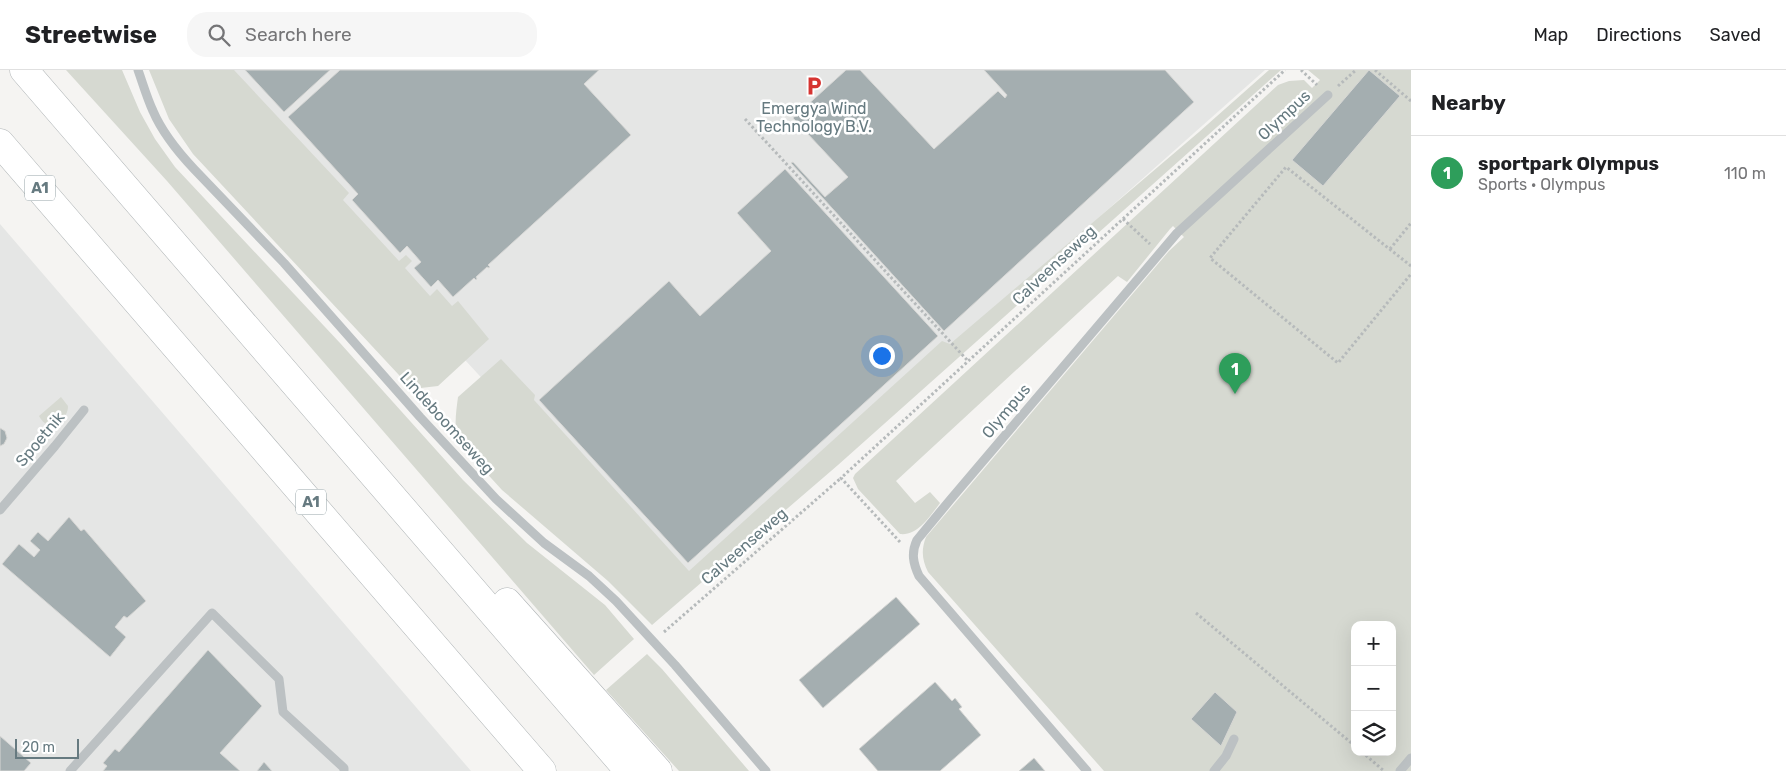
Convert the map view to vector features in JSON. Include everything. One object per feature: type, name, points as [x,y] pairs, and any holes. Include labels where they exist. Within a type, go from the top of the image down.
[{"type":"highway","points":[[24,70],[629,771]]},
{"type":"highway","name":"A1","points":[[0,143],[542,771]]},
{"type":"highway","points":[[395,500],[512,608],[658,771]]},
{"type":"street","name":"Lindeboomseweg","points":[[138,70],[153,112],[160,125],[194,169],[284,263],[420,417],[496,499],[544,543],[590,576],[616,601],[675,665],[766,771]]},
{"type":"street","name":"Olympus","points":[[913,555],[917,540],[1177,233],[1328,95]]},
{"type":"street","name":"Spoetnik","points":[[0,510],[56,446],[84,410]]},
{"type":"street","points":[[913,555],[914,566],[919,576],[1087,771]]},
{"type":"street","points":[[70,771],[212,613],[279,679],[283,712],[344,771]]},
{"type":"street","points":[[1214,771],[1226,756],[1234,740]]},
{"type":"street","points":[[1400,771],[1411,758]]},
{"type":"path","name":"Calveenseweg","points":[[662,633],[841,478],[1284,70]]},
{"type":"path","points":[[1301,70],[1328,95],[1356,70]]},
{"type":"path","points":[[1375,70],[1411,101]]},
{"type":"path","points":[[745,119],[968,361]]},
{"type":"path","points":[[1411,266],[1286,167],[1210,258],[1338,363],[1411,274]]},
{"type":"path","points":[[1123,219],[1160,253]]},
{"type":"path","points":[[1390,249],[1411,223]]},
{"type":"path","points":[[841,478],[913,555]]},
{"type":"path","points":[[1196,613],[1351,743]]},
{"type":"path","points":[[1367,756],[1384,771]]},
{"type":"shaded area","points":[[66,70],[122,70],[140,112],[155,139],[175,167],[340,343],[463,480],[527,543],[605,605],[634,639],[594,675],[167,181]]},
{"type":"shaded area","points":[[149,70],[234,70],[349,193],[343,200],[399,261],[406,255],[412,261],[405,268],[430,296],[437,289],[452,306],[458,301],[489,339],[438,386],[412,389],[193,154],[169,119]]},
{"type":"shaded area","points":[[218,70],[1265,70],[678,591],[218,92]]},
{"type":"shaded area","points":[[1269,70],[1281,70],[838,465],[652,625],[608,581],[502,490],[460,444],[456,427],[458,397],[501,359],[535,395],[534,400],[689,571],[942,341],[950,344]]},
{"type":"shaded area","points":[[1308,70],[1411,70],[1411,771],[1104,771],[928,572],[923,559],[923,546],[926,537],[1169,251],[1184,237],[1173,226],[1127,282],[1118,276],[896,481],[915,503],[930,492],[940,503],[928,519],[918,528],[906,534],[900,534],[858,489],[853,478],[855,474],[1278,85],[1289,81],[1304,80],[1312,88],[1320,80]]},
{"type":"shaded area","points":[[0,224],[471,771],[0,771]]},
{"type":"shaded area","points":[[61,397],[68,406],[66,414],[54,425],[46,424],[39,416]]},
{"type":"shaded area","points":[[647,654],[749,771],[679,771],[606,690]]},
{"type":"building","points":[[245,70],[330,70],[284,112]]},
{"type":"building","points":[[340,70],[599,70],[584,84],[631,135],[488,265],[490,267],[487,267],[476,277],[476,280],[474,278],[453,297],[438,280],[431,287],[414,268],[421,262],[407,246],[400,253],[352,200],[358,194],[288,117]]},
{"type":"building","points":[[846,70],[860,70],[934,149],[998,91],[1005,98],[1007,95],[984,70],[1165,70],[1194,102],[944,331],[791,163],[793,162],[825,197],[848,177],[793,118]]},
{"type":"building","points":[[1369,70],[1400,96],[1323,186],[1292,160]]},
{"type":"building","points":[[785,169],[938,336],[688,563],[539,400],[669,281],[700,316],[771,251],[737,213]]},
{"type":"building","points":[[0,428],[5,431],[7,438],[4,444],[0,446]]},
{"type":"building","points":[[69,517],[81,531],[84,529],[146,601],[127,618],[124,616],[115,627],[126,637],[110,657],[2,564],[19,544],[34,557],[40,550],[30,541],[38,532],[48,541]]},
{"type":"building","points":[[896,597],[920,624],[823,708],[799,680]]},
{"type":"building","points":[[208,650],[262,706],[220,753],[240,771],[103,771],[107,766],[103,763],[115,749],[119,752]]},
{"type":"building","points":[[935,682],[952,701],[955,698],[962,707],[959,709],[981,735],[940,771],[878,771],[859,749]]},
{"type":"building","points":[[1215,692],[1237,712],[1221,746],[1191,719]]},
{"type":"building","points":[[0,736],[31,763],[24,771],[0,771]]},
{"type":"building","points":[[1034,758],[1045,771],[1019,771]]},
{"type":"building","points":[[264,762],[272,771],[257,771]]},
{"type":"place","name":"Emergya Wind Technology B.V.","points":[[814,86]]},
{"type":"place","name":"sportpark Olympus","points":[[1235,394]]}]
